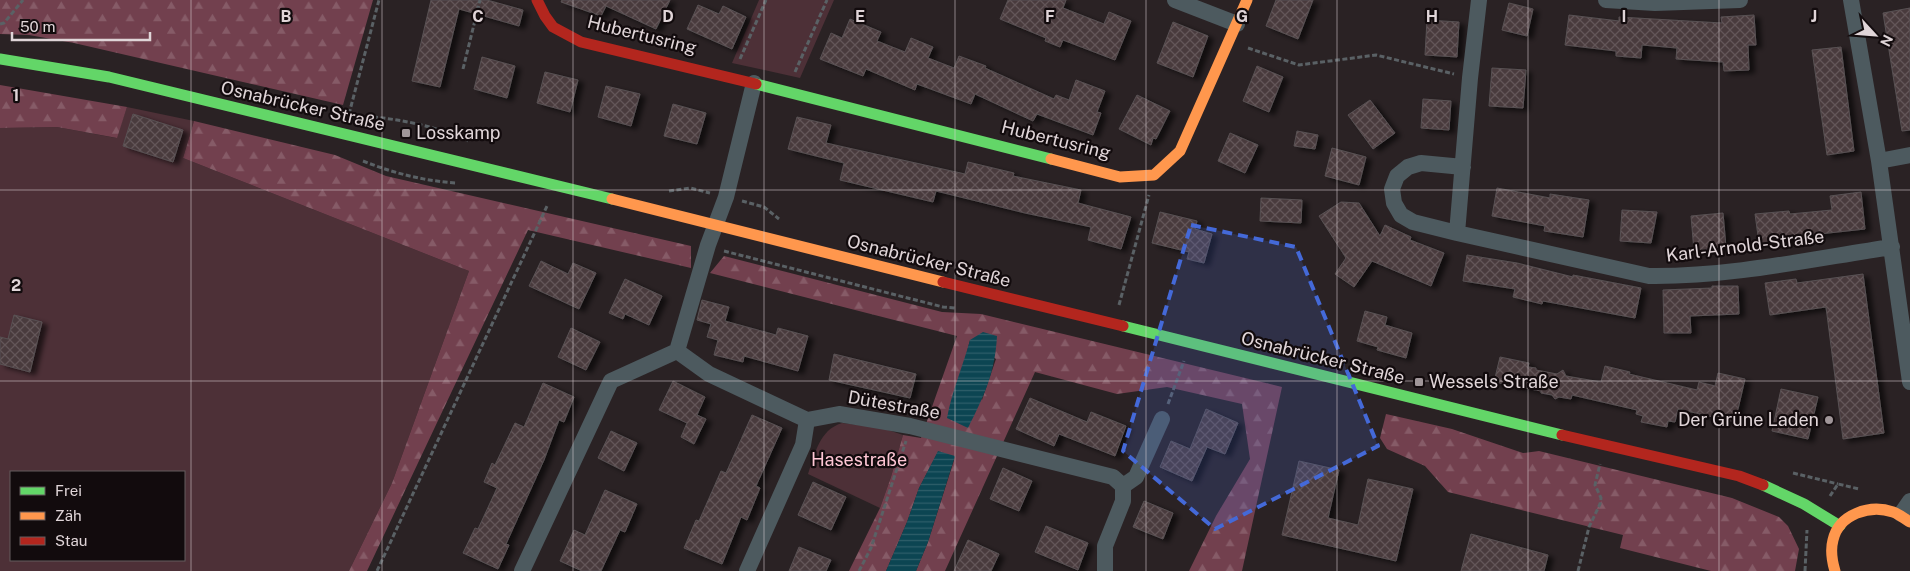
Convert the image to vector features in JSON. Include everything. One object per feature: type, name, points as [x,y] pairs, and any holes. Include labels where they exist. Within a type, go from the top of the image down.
[{"type":"street","name":"Hubertusring","points":[[537,0],[542,14],[557,32],[581,42],[754,83],[1120,177],[1154,175]]},
{"type":"street","points":[[1175,0],[1236,24]]},
{"type":"street","points":[[1154,175],[1180,152],[1247,0]]},
{"type":"street","points":[[1457,233],[1470,78],[1479,0]]},
{"type":"street","points":[[1606,0],[1656,3],[1740,0]]},
{"type":"street","points":[[1851,0],[1907,331],[1910,382]]},
{"type":"street","name":"Osnabrücker Straße","points":[[0,59],[109,77],[554,184],[715,226],[1521,425],[1739,476],[1792,497],[1840,526]]},
{"type":"street","points":[[522,571],[611,381],[677,350],[726,196],[754,83]]},
{"type":"street","points":[[1879,161],[1910,154]]},
{"type":"street","name":"Karl-Arnold-Straße","points":[[1463,167],[1421,163],[1408,167],[1397,176],[1392,189],[1394,203],[1401,215],[1414,222],[1457,233],[1649,276],[1715,274],[1892,247]]},
{"type":"street","points":[[677,350],[709,374],[807,420],[802,445],[747,571]]},
{"type":"street","name":"Dütestraße","points":[[807,420],[839,414],[910,426],[1113,477],[1123,486]]},
{"type":"street","points":[[1105,571],[1105,546],[1123,501],[1123,486],[1136,477],[1162,419]]},
{"type":"street","points":[[1836,571],[1831,551],[1834,538],[1840,526],[1849,517],[1861,510],[1882,508],[1907,513]]},
{"type":"path","points":[[0,24],[4,23],[23,0]]},
{"type":"path","points":[[349,115],[379,0]]},
{"type":"path","points":[[463,69],[480,0]]},
{"type":"path","points":[[732,78],[766,0]]},
{"type":"path","points":[[788,92],[827,0]]},
{"type":"path","points":[[1229,41],[1299,65],[1376,56],[1470,78]]},
{"type":"path","points":[[1118,308],[1154,175]]},
{"type":"path","points":[[377,571],[548,203],[554,184]]},
{"type":"path","points":[[1162,419],[1185,358]]},
{"type":"path","points":[[859,571],[871,548],[910,426]]},
{"type":"path","points":[[1578,571],[1589,527],[1600,504],[1601,498],[1595,485],[1602,459]]},
{"type":"highlighted area","points":[[1191,225],[1296,247],[1378,446],[1215,529],[1123,451]]},
{"type":"green space","points":[[0,0],[373,0],[343,105],[74,43],[29,35],[0,34]]},
{"type":"green space","points":[[759,0],[834,0],[800,78],[732,63]]},
{"type":"green space","points":[[0,85],[127,107],[117,138],[57,127],[0,128]]},
{"type":"green space","points":[[127,107],[194,121],[183,158],[469,271],[392,483],[349,571],[0,571],[0,128],[57,127],[116,138]]},
{"type":"green space","points":[[194,121],[335,155],[386,176],[691,246],[691,268],[528,230],[367,571],[349,571],[392,483],[469,271],[183,158]]},
{"type":"green space","points":[[724,256],[942,312],[981,314],[1282,387],[1242,571],[1189,571],[1216,516],[1250,459],[1242,404],[1167,387],[1117,394],[1035,372],[945,571],[916,571],[928,542],[955,457],[938,452],[919,488],[886,571],[849,571],[880,508],[903,435],[921,438],[957,336],[710,273]],"holes":[[[970,340],[996,359],[982,400],[963,367]]]},
{"type":"green space","points":[[1386,414],[1452,429],[1523,453],[1539,451],[1732,498],[1779,517],[1788,526],[1799,549],[1795,571],[1711,571],[1620,548],[1623,535],[1448,492],[1425,466],[1387,449],[1380,438]]},
{"type":"green space","name":"Hasestraße","points":[[842,423],[882,428],[903,435],[880,508],[808,474],[823,437],[834,426]]},
{"type":"water","points":[[983,332],[997,336],[996,349],[988,384],[968,428],[947,418],[970,340]]},
{"type":"water","points":[[938,451],[955,456],[928,542],[916,571],[886,571],[919,488]]},
{"type":"building","points":[[431,0],[487,0],[523,10],[519,26],[459,9],[440,87],[412,81]]},
{"type":"building","points":[[562,0],[670,0],[656,29],[606,6],[601,16],[561,2]]},
{"type":"building","points":[[1008,0],[1066,0],[1063,8],[1104,24],[1109,12],[1131,21],[1115,60],[1063,40],[1060,47],[1045,41],[1046,38],[1000,19]]},
{"type":"building","points":[[1276,0],[1313,0],[1298,39],[1266,26]]},
{"type":"building","points":[[1509,3],[1533,9],[1527,36],[1502,30]]},
{"type":"building","points":[[698,5],[719,14],[723,6],[746,17],[732,49],[687,29]]},
{"type":"building","points":[[1910,8],[1910,130],[1902,131],[1883,13]]},
{"type":"building","points":[[1569,15],[1619,21],[1619,17],[1722,23],[1721,17],[1754,15],[1756,45],[1748,45],[1749,70],[1724,71],[1723,62],[1676,59],[1677,48],[1642,45],[1641,58],[1616,56],[1616,51],[1565,45]]},
{"type":"building","points":[[850,19],[881,32],[877,41],[905,52],[911,38],[933,47],[928,58],[954,68],[959,56],[986,66],[985,68],[1054,99],[1056,95],[1069,100],[1076,80],[1105,91],[1097,112],[1101,113],[1093,135],[1037,114],[1033,121],[975,94],[971,104],[917,84],[915,90],[866,69],[863,76],[820,59],[831,33],[842,38]]},
{"type":"building","points":[[1427,20],[1459,22],[1457,57],[1425,55]]},
{"type":"building","points":[[1173,22],[1208,36],[1193,77],[1157,63]]},
{"type":"building","points":[[1841,47],[1854,151],[1827,155],[1812,50]]},
{"type":"building","points":[[482,57],[515,66],[507,98],[474,89]]},
{"type":"building","points":[[1257,66],[1283,77],[1269,112],[1243,101]]},
{"type":"building","points":[[1492,68],[1526,70],[1523,108],[1489,106]]},
{"type":"building","points":[[545,72],[578,80],[570,112],[537,103]]},
{"type":"building","points":[[606,86],[640,94],[631,126],[598,117]]},
{"type":"building","points":[[1137,95],[1170,111],[1156,139],[1153,138],[1151,145],[1119,129]]},
{"type":"building","points":[[1423,99],[1451,101],[1449,130],[1421,128]]},
{"type":"building","points":[[1370,100],[1395,133],[1373,149],[1348,115]]},
{"type":"building","points":[[673,104],[706,113],[697,144],[664,136]]},
{"type":"building","points":[[133,114],[183,130],[173,162],[123,146]]},
{"type":"building","points":[[797,117],[831,125],[826,143],[965,174],[968,162],[1014,173],[1013,176],[1081,190],[1078,203],[1131,217],[1121,249],[1088,240],[1091,227],[936,191],[933,202],[840,180],[844,163],[788,149]]},
{"type":"building","points":[[1297,131],[1318,135],[1315,149],[1294,146]]},
{"type":"building","points":[[1230,133],[1258,145],[1245,173],[1218,161]]},
{"type":"building","points":[[1332,148],[1366,157],[1359,185],[1325,176]]},
{"type":"building","points":[[1497,188],[1550,198],[1550,194],[1589,200],[1583,237],[1544,231],[1545,226],[1492,216]]},
{"type":"building","points":[[1861,192],[1865,229],[1792,237],[1792,240],[1759,243],[1755,214],[1789,211],[1790,214],[1832,210],[1830,196]]},
{"type":"building","points":[[1261,198],[1302,200],[1301,223],[1260,221]]},
{"type":"building","points":[[1341,202],[1359,203],[1380,236],[1385,225],[1411,237],[1410,240],[1444,253],[1431,286],[1372,261],[1354,287],[1335,274],[1346,258],[1319,216]]},
{"type":"building","points":[[1622,210],[1657,212],[1651,243],[1620,241]]},
{"type":"building","points":[[1160,212],[1197,221],[1195,229],[1212,234],[1204,263],[1187,259],[1189,252],[1152,243]]},
{"type":"building","points":[[1723,213],[1726,247],[1694,251],[1691,216]]},
{"type":"building","points":[[1467,255],[1517,263],[1573,277],[1573,275],[1641,288],[1635,318],[1543,301],[1542,304],[1513,297],[1515,289],[1463,281]]},
{"type":"building","points":[[541,261],[568,274],[573,263],[596,273],[579,309],[529,286]]},
{"type":"building","points":[[1863,274],[1884,433],[1843,439],[1826,307],[1770,315],[1765,283],[1796,279],[1797,283]]},
{"type":"building","points":[[625,279],[662,296],[649,325],[625,314],[623,319],[609,313]]},
{"type":"building","points":[[1712,286],[1738,286],[1739,314],[1690,316],[1691,333],[1664,333],[1663,290],[1712,288]]},
{"type":"building","points":[[702,300],[729,307],[725,321],[776,335],[778,328],[808,336],[798,371],[744,356],[743,362],[714,355],[718,340],[707,337],[711,324],[697,320]]},
{"type":"building","points":[[1365,311],[1387,317],[1385,325],[1412,333],[1406,358],[1377,350],[1378,347],[1357,341]]},
{"type":"building","points":[[14,315],[42,322],[30,372],[0,364],[0,337],[8,339]]},
{"type":"building","points":[[571,328],[600,342],[586,370],[558,357]]},
{"type":"building","points":[[834,354],[916,374],[910,398],[829,380]]},
{"type":"building","points":[[1500,357],[1529,363],[1528,367],[1536,368],[1536,370],[1557,374],[1563,370],[1566,376],[1601,382],[1605,366],[1630,372],[1629,374],[1697,390],[1699,382],[1715,386],[1718,373],[1745,379],[1735,422],[1678,409],[1675,422],[1668,421],[1667,427],[1641,422],[1643,416],[1636,414],[1637,410],[1572,395],[1571,399],[1559,397],[1555,399],[1552,395],[1541,393],[1541,391],[1494,382]]},
{"type":"building","points":[[673,381],[705,397],[697,415],[706,419],[694,444],[681,437],[687,423],[659,410]]},
{"type":"building","points":[[543,383],[574,397],[564,422],[559,420],[544,460],[506,544],[509,545],[498,569],[463,553],[475,528],[478,529],[497,488],[484,482],[492,463],[495,465],[515,423],[524,427]]},
{"type":"building","points":[[1781,389],[1818,397],[1808,439],[1772,431]]},
{"type":"building","points":[[1030,398],[1087,422],[1091,412],[1126,426],[1115,456],[1059,434],[1054,446],[1016,429]]},
{"type":"building","points":[[1206,409],[1238,423],[1225,454],[1207,447],[1192,481],[1160,467],[1171,441],[1190,449]]},
{"type":"building","points":[[752,415],[782,428],[756,486],[760,488],[747,520],[741,517],[722,564],[684,548],[696,520],[699,521],[721,471],[726,473]]},
{"type":"building","points":[[611,431],[637,443],[624,471],[598,458]]},
{"type":"building","points":[[1299,461],[1339,470],[1328,518],[1358,525],[1368,479],[1413,489],[1396,561],[1282,535]]},
{"type":"building","points":[[1003,468],[1032,481],[1019,511],[990,499]]},
{"type":"building","points":[[813,482],[846,497],[831,530],[798,515]]},
{"type":"building","points":[[605,490],[637,504],[625,532],[620,530],[601,571],[582,571],[560,561],[574,530],[585,535]]},
{"type":"building","points":[[1144,501],[1173,513],[1163,539],[1133,527]]},
{"type":"building","points":[[1046,526],[1088,543],[1078,570],[1035,552]]},
{"type":"building","points":[[1471,534],[1548,555],[1544,571],[1461,571]]},
{"type":"building","points":[[968,540],[999,554],[991,571],[954,571]]},
{"type":"building","points":[[799,547],[831,560],[826,571],[789,571]]},
{"type":"traffic: fast","points":[[0,59],[109,77],[612,199]]},
{"type":"traffic: fast","points":[[756,84],[1051,159]]},
{"type":"traffic: fast","points":[[1123,326],[1562,435]]},
{"type":"traffic: fast","points":[[1763,485],[1804,504],[1840,526]]},
{"type":"traffic: slow","points":[[1051,159],[1120,177],[1154,175],[1180,151],[1247,0]]},
{"type":"traffic: slow","points":[[612,199],[943,282]]},
{"type":"traffic: slow","points":[[1835,571],[1832,556],[1833,540],[1836,531],[1849,518],[1865,510],[1875,509],[1895,513],[1910,522]]},
{"type":"traffic: jam","points":[[537,0],[553,27],[581,42],[756,84]]},
{"type":"traffic: jam","points":[[943,282],[1123,326]]},
{"type":"traffic: jam","points":[[1562,435],[1739,476],[1763,485]]},
{"type":"place","name":"Losskamp","points":[[406,133]]},
{"type":"place","name":"Wessels Straße","points":[[1419,382]]},
{"type":"place","name":"Der Grüne Laden","points":[[1829,420]]}]
